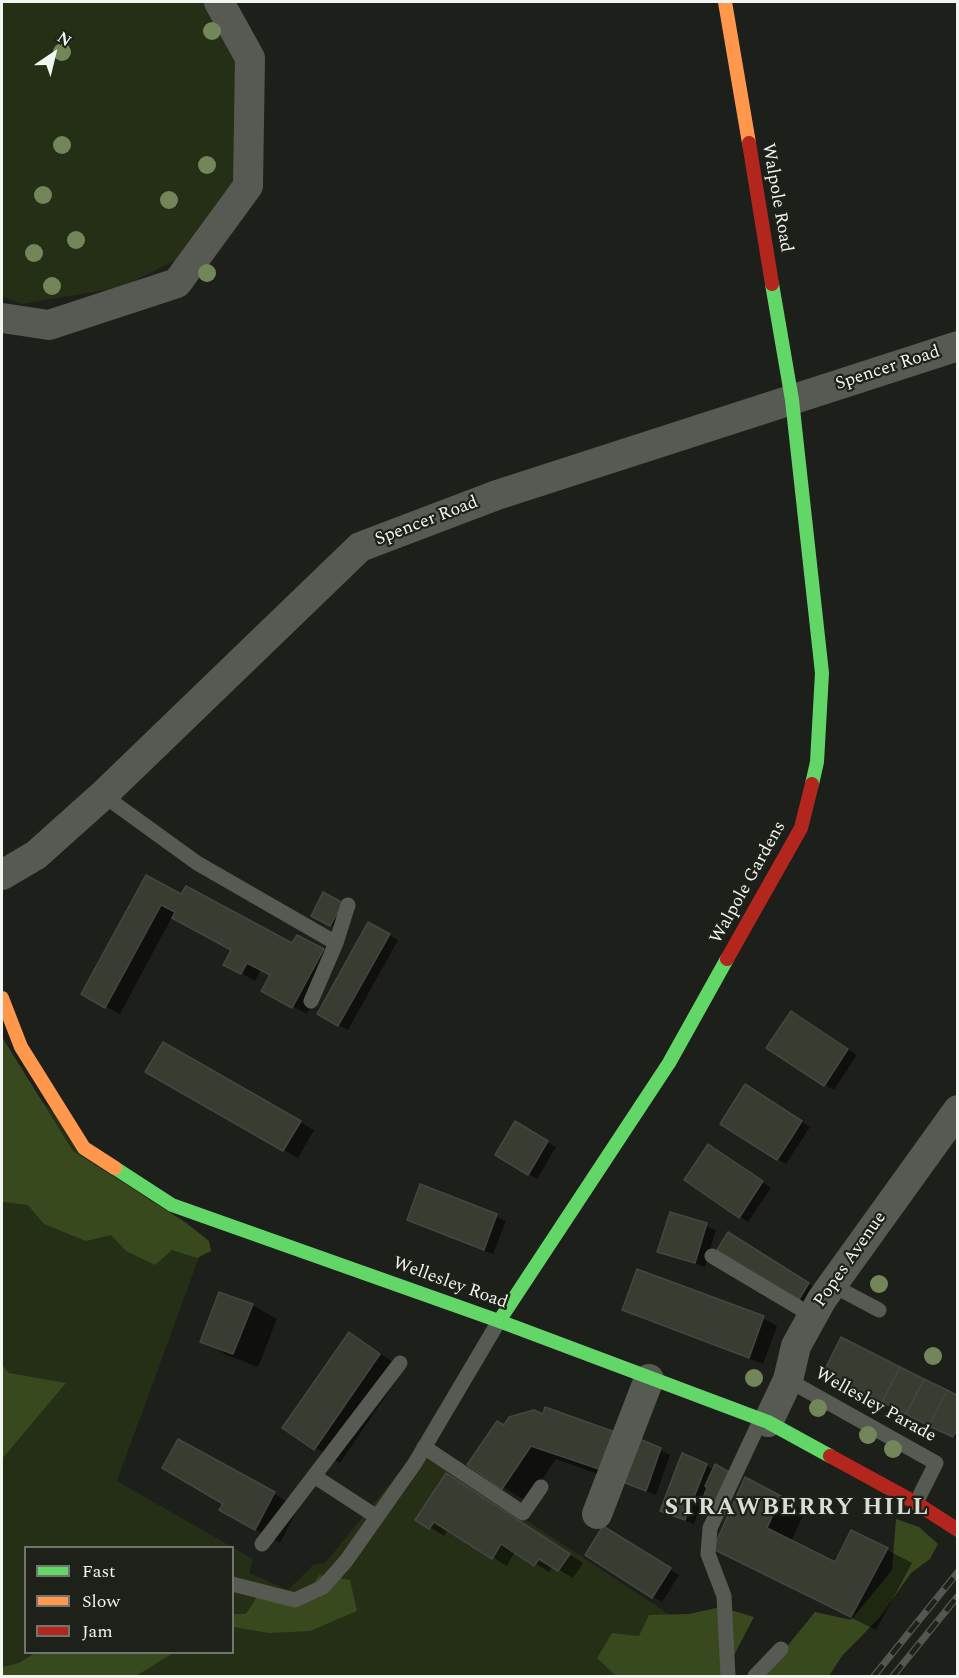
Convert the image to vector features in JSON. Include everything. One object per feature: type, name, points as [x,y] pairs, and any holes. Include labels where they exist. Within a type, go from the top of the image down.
[{"type":"street","points":[[2,318],[50,325],[177,283],[248,186],[250,58],[219,2]]},
{"type":"street","name":"Walpole Road","points":[[725,2],[792,400]]},
{"type":"street","name":"Spencer Road","points":[[2,875],[36,855],[103,795],[360,547],[497,495],[957,346]]},
{"type":"street","name":"Walpole Gardens","points":[[499,1321],[669,1063],[801,828],[817,762],[822,673],[792,400]]},
{"type":"street","name":"Wellesley Road","points":[[2,998],[21,1047],[84,1148],[172,1205],[499,1321],[764,1421],[916,1503],[957,1530]]},
{"type":"street","name":"Popes Avenue","points":[[764,1421],[788,1380],[796,1346],[813,1316],[957,1110]]},
{"type":"street","points":[[597,1514],[649,1379]]},
{"type":"lane","points":[[103,795],[197,863],[336,943]]},
{"type":"lane","points":[[311,1001],[336,943],[348,905]]},
{"type":"lane","points":[[712,1256],[813,1316]]},
{"type":"lane","points":[[832,1286],[879,1310]]},
{"type":"lane","points":[[234,1585],[295,1600],[323,1587],[346,1561],[424,1447],[499,1321]]},
{"type":"lane","points":[[262,1544],[400,1363]]},
{"type":"lane","name":"Wellesley Parade","points":[[788,1380],[936,1463],[916,1503]]},
{"type":"lane","points":[[728,1677],[724,1596],[708,1554],[710,1528],[764,1421]]},
{"type":"lane","points":[[424,1447],[523,1513],[541,1487]]},
{"type":"lane","points":[[314,1476],[377,1517]]},
{"type":"lane","points":[[755,1677],[781,1649]]},
{"type":"green space","points":[[2,2],[207,2],[240,69],[238,177],[176,260],[122,287],[22,304],[2,296]]},
{"type":"green space","points":[[2,1037],[73,1151],[185,1222],[209,1241],[211,1251],[197,1258],[172,1250],[155,1265],[126,1251],[111,1235],[86,1241],[44,1224],[28,1205],[2,1202]]},
{"type":"green space","points":[[2,1063],[201,1252],[117,1481],[230,1546],[24,1546],[24,1654],[234,1654],[234,1548],[253,1559],[249,1573],[288,1590],[313,1565],[325,1563],[418,1449],[693,1630],[708,1676],[2,1676]]},
{"type":"green space","points":[[2,1365],[9,1373],[66,1383],[2,1459]]},
{"type":"green space","points":[[896,1519],[919,1527],[938,1544],[930,1559],[911,1573],[880,1617],[842,1656],[829,1676],[763,1676],[815,1612],[851,1620],[892,1570]]},
{"type":"green space","points":[[319,1575],[350,1580],[357,1611],[310,1631],[269,1633],[234,1627],[234,1614],[246,1614],[260,1592],[301,1605]]},
{"type":"green space","points":[[721,1607],[754,1617],[723,1676],[616,1676],[597,1658],[612,1633],[639,1636],[649,1615],[689,1614]]},
{"type":"green space","points":[[33,1654],[171,1654],[136,1676],[2,1676],[2,1667],[19,1663]]},
{"type":"building","points":[[146,875],[181,894],[186,886],[292,943],[297,935],[324,949],[292,1008],[261,991],[270,975],[247,963],[241,974],[223,965],[231,950],[172,918],[175,912],[161,905],[105,1008],[81,994]]},
{"type":"building","points":[[323,892],[343,903],[330,926],[311,916]]},
{"type":"building","points":[[368,922],[390,934],[338,1026],[317,1014]]},
{"type":"building","points":[[791,1011],[848,1049],[824,1086],[766,1048]]},
{"type":"building","points":[[163,1042],[301,1121],[283,1151],[145,1072]]},
{"type":"building","points":[[745,1084],[802,1121],[777,1160],[720,1124]]},
{"type":"building","points":[[515,1121],[548,1141],[528,1175],[495,1155]]},
{"type":"building","points":[[708,1144],[763,1181],[739,1218],[684,1180]]},
{"type":"building","points":[[420,1184],[497,1214],[484,1250],[407,1220]]},
{"type":"building","points":[[670,1212],[707,1223],[695,1263],[657,1252]]},
{"type":"building","points":[[728,1232],[809,1283],[798,1301],[717,1250]]},
{"type":"building","points":[[637,1269],[764,1316],[749,1358],[622,1310]]},
{"type":"building","points":[[219,1292],[253,1304],[233,1354],[200,1342]]},
{"type":"building","points":[[349,1332],[380,1354],[314,1450],[282,1428]]},
{"type":"building","points":[[841,1337],[900,1367],[882,1402],[823,1373]]},
{"type":"building","points":[[900,1367],[924,1379],[906,1414],[882,1402]]},
{"type":"building","points":[[924,1379],[947,1390],[929,1426],[906,1414]]},
{"type":"building","points":[[947,1390],[958,1396],[958,1428],[953,1437],[929,1426]]},
{"type":"building","points":[[545,1407],[615,1432],[602,1470],[531,1446],[502,1489],[467,1465],[497,1421],[504,1425],[509,1417],[534,1410],[543,1414]]},
{"type":"building","points":[[635,1437],[661,1448],[646,1491],[620,1481]]},
{"type":"building","points":[[178,1439],[275,1492],[255,1530],[219,1510],[223,1504],[162,1468]]},
{"type":"building","points":[[682,1453],[707,1464],[685,1520],[660,1511]]},
{"type":"building","points":[[715,1464],[729,1472],[715,1505],[703,1498],[707,1488],[705,1486]]},
{"type":"building","points":[[446,1473],[570,1554],[558,1571],[539,1559],[534,1566],[501,1544],[492,1559],[434,1522],[429,1529],[415,1520]]},
{"type":"building","points":[[745,1477],[781,1496],[767,1528],[835,1562],[851,1530],[888,1548],[851,1617],[713,1549]]},
{"type":"building","points":[[603,1526],[671,1568],[652,1598],[585,1555]]},
{"type":"railway","points":[[874,1676],[958,1572]]},
{"type":"railway","points":[[893,1676],[958,1596]]},
{"type":"traffic: fast","points":[[772,284],[792,400],[822,673],[817,762],[812,784]]},
{"type":"traffic: fast","points":[[499,1321],[669,1063],[727,959]]},
{"type":"traffic: fast","points":[[115,1168],[172,1205],[499,1321],[768,1422],[830,1456]]},
{"type":"traffic: slow","points":[[725,2],[749,143]]},
{"type":"traffic: slow","points":[[2,998],[21,1047],[84,1148],[115,1168]]},
{"type":"traffic: jam","points":[[749,143],[772,284]]},
{"type":"traffic: jam","points":[[727,959],[801,828],[812,784]]},
{"type":"traffic: jam","points":[[830,1456],[916,1503],[958,1530]]},
{"type":"district","name":"STRAWBERRY HILL","points":[[797,1509]]}]
